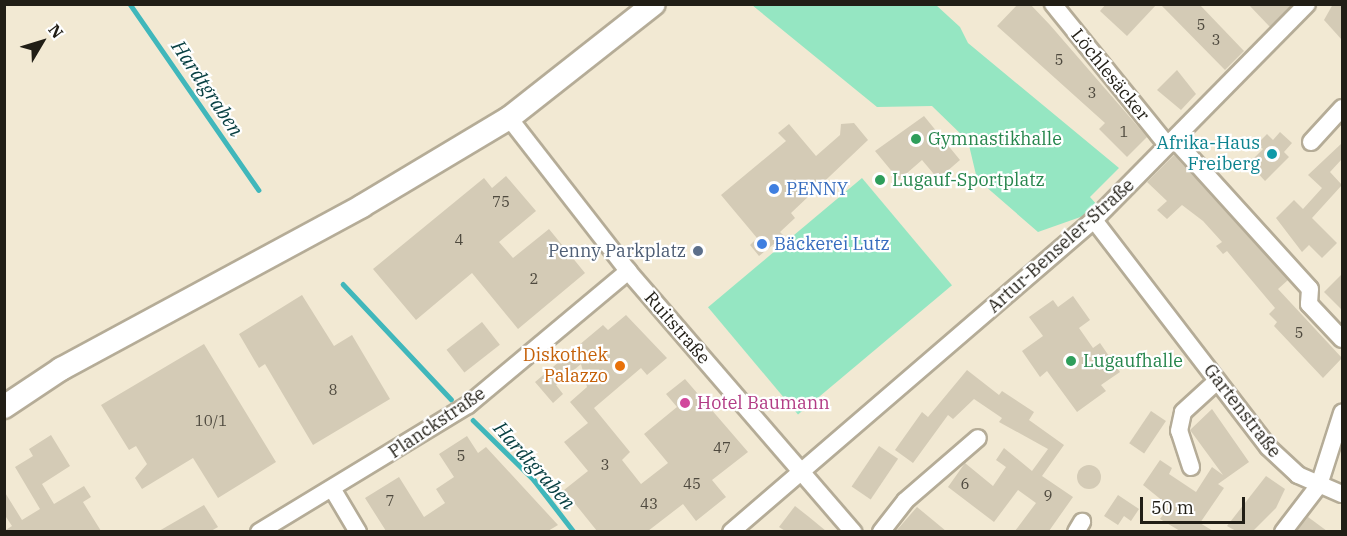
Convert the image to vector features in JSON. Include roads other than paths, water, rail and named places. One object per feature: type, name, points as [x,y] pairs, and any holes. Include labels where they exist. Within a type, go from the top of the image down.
[{"type":"main road","points":[[4,407],[61,369],[362,206],[509,118],[654,4]]},
{"type":"street","name":"Löchlesäcker","points":[[1053,4],[1171,142],[1310,289],[1309,304],[1342,339]]},
{"type":"street","name":"Artur-Benseler-Straße","points":[[731,531],[1094,220],[1307,4]]},
{"type":"street","points":[[1311,142],[1342,108]]},
{"type":"street","name":"Ruitstraße","points":[[509,118],[628,271],[853,531]]},
{"type":"street","name":"Gartenstraße","points":[[1094,220],[1284,465],[1319,485],[1342,494]]},
{"type":"street","name":"Planckstraße","points":[[259,531],[333,490],[468,405],[628,271]]},
{"type":"street","points":[[1191,467],[1179,431],[1183,412],[1217,381]]},
{"type":"street","points":[[1283,531],[1319,485],[1342,413]]},
{"type":"street","points":[[881,531],[905,501],[978,438]]},
{"type":"street","points":[[333,490],[358,531]]},
{"type":"waterway","name":"Hardtgraben","points":[[130,4],[259,190]]},
{"type":"waterway","name":"Hardtgraben","points":[[343,284],[451,399]]},
{"type":"waterway","name":"Hardtgraben","points":[[473,420],[534,480],[574,532]]},
{"type":"place","name":"Gymnastikhalle","points":[[916,139]]},
{"type":"place","name":"Afrika-Haus Freiberg","points":[[1272,154]]},
{"type":"place","name":"Lugauf-Sportplatz","points":[[880,180]]},
{"type":"place","name":"PENNY","points":[[774,189]]},
{"type":"place","name":"Bäckerei Lutz","points":[[762,244]]},
{"type":"place","name":"Penny Parkplatz","points":[[698,251]]},
{"type":"place","name":"Lugaufhalle","points":[[1071,361]]},
{"type":"place","name":"Diskothek Palazzo","points":[[620,366]]},
{"type":"place","name":"Hotel Baumann","points":[[685,403]]}]
